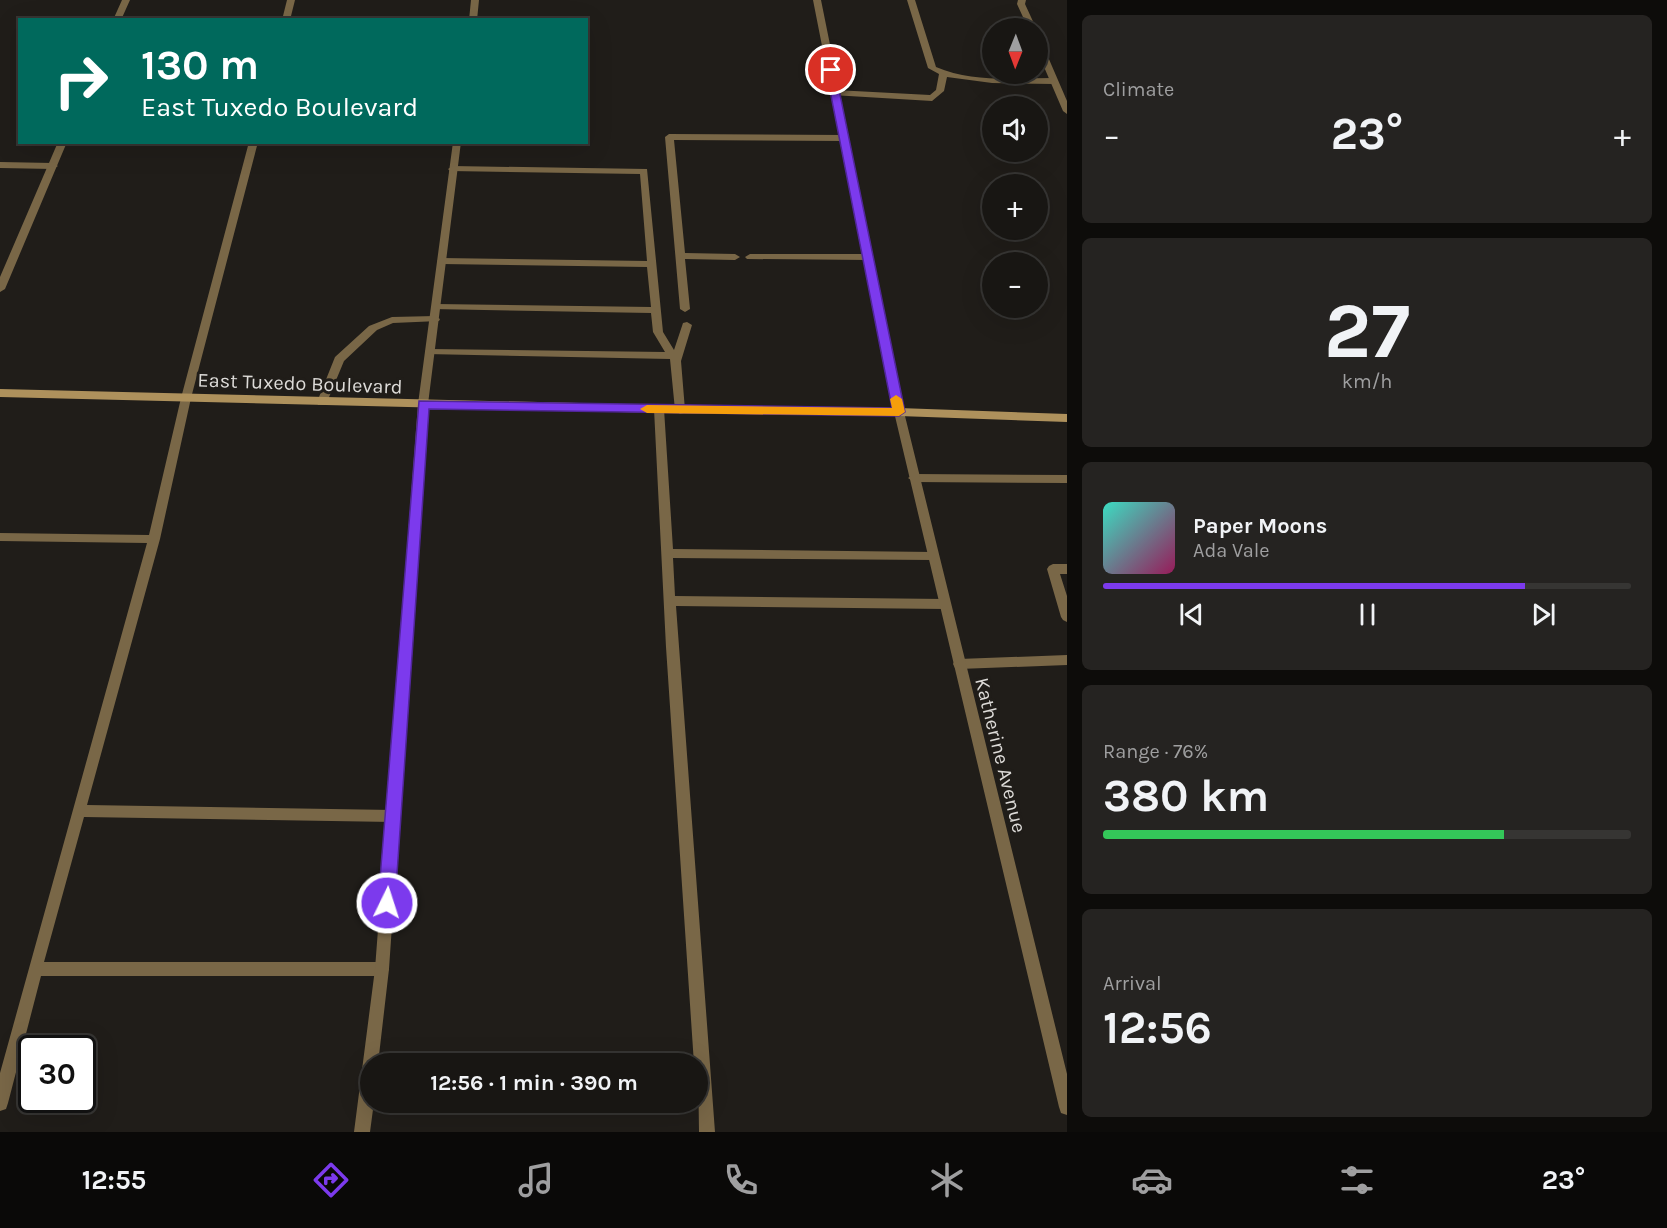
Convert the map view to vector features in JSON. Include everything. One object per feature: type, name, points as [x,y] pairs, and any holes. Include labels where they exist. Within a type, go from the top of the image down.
[{"type":"main road","name":"East Tuxedo Boulevard","points":[[0,393],[659,410],[899,412],[1067,418]]},
{"type":"street","points":[[118,18],[126,0]]},
{"type":"street","points":[[286,18],[291,0]]},
{"type":"street","points":[[473,18],[475,0]]},
{"type":"street","name":"Katherine Avenue","points":[[817,0],[899,412],[1067,1107]]},
{"type":"street","points":[[911,0],[932,68],[943,75],[964,78],[1054,81]]},
{"type":"street","points":[[1022,0],[1021,4],[1027,18]]},
{"type":"street","points":[[1048,67],[1067,111]]},
{"type":"street","points":[[835,93],[932,98],[940,91],[943,75]]},
{"type":"street","points":[[685,309],[669,137],[844,138]]},
{"type":"street","points":[[0,289],[62,144]]},
{"type":"street","points":[[0,1103],[154,539],[186,398],[253,144]]},
{"type":"street","points":[[362,1132],[382,969],[423,404],[457,144]]},
{"type":"street","points":[[0,165],[53,166]]},
{"type":"street","points":[[453,169],[644,171],[658,332],[674,359],[680,410]]},
{"type":"street","points":[[680,256],[735,256]]},
{"type":"street","points":[[750,257],[868,257]]},
{"type":"street","points":[[442,261],[652,264]]},
{"type":"street","points":[[436,307],[656,310]]},
{"type":"street","points":[[321,402],[339,359],[373,328],[392,320],[435,319]]},
{"type":"street","points":[[674,359],[687,325]]},
{"type":"street","points":[[430,352],[674,359]]},
{"type":"street","points":[[659,410],[707,1132]]},
{"type":"street","points":[[914,478],[1067,478]]},
{"type":"street","points":[[0,537],[154,539]]},
{"type":"street","points":[[667,553],[933,556]]},
{"type":"street","points":[[1067,569],[1053,569],[1067,617]]},
{"type":"street","points":[[670,601],[945,604]]},
{"type":"street","points":[[959,664],[1067,660]]},
{"type":"street","points":[[80,811],[393,816]]},
{"type":"street","points":[[35,969],[382,969]]},
{"type":"slow traffic","points":[[647,409],[899,412],[896,399]]},
{"type":"route","points":[[387,903],[423,404],[659,410],[899,412],[831,70]]}]
